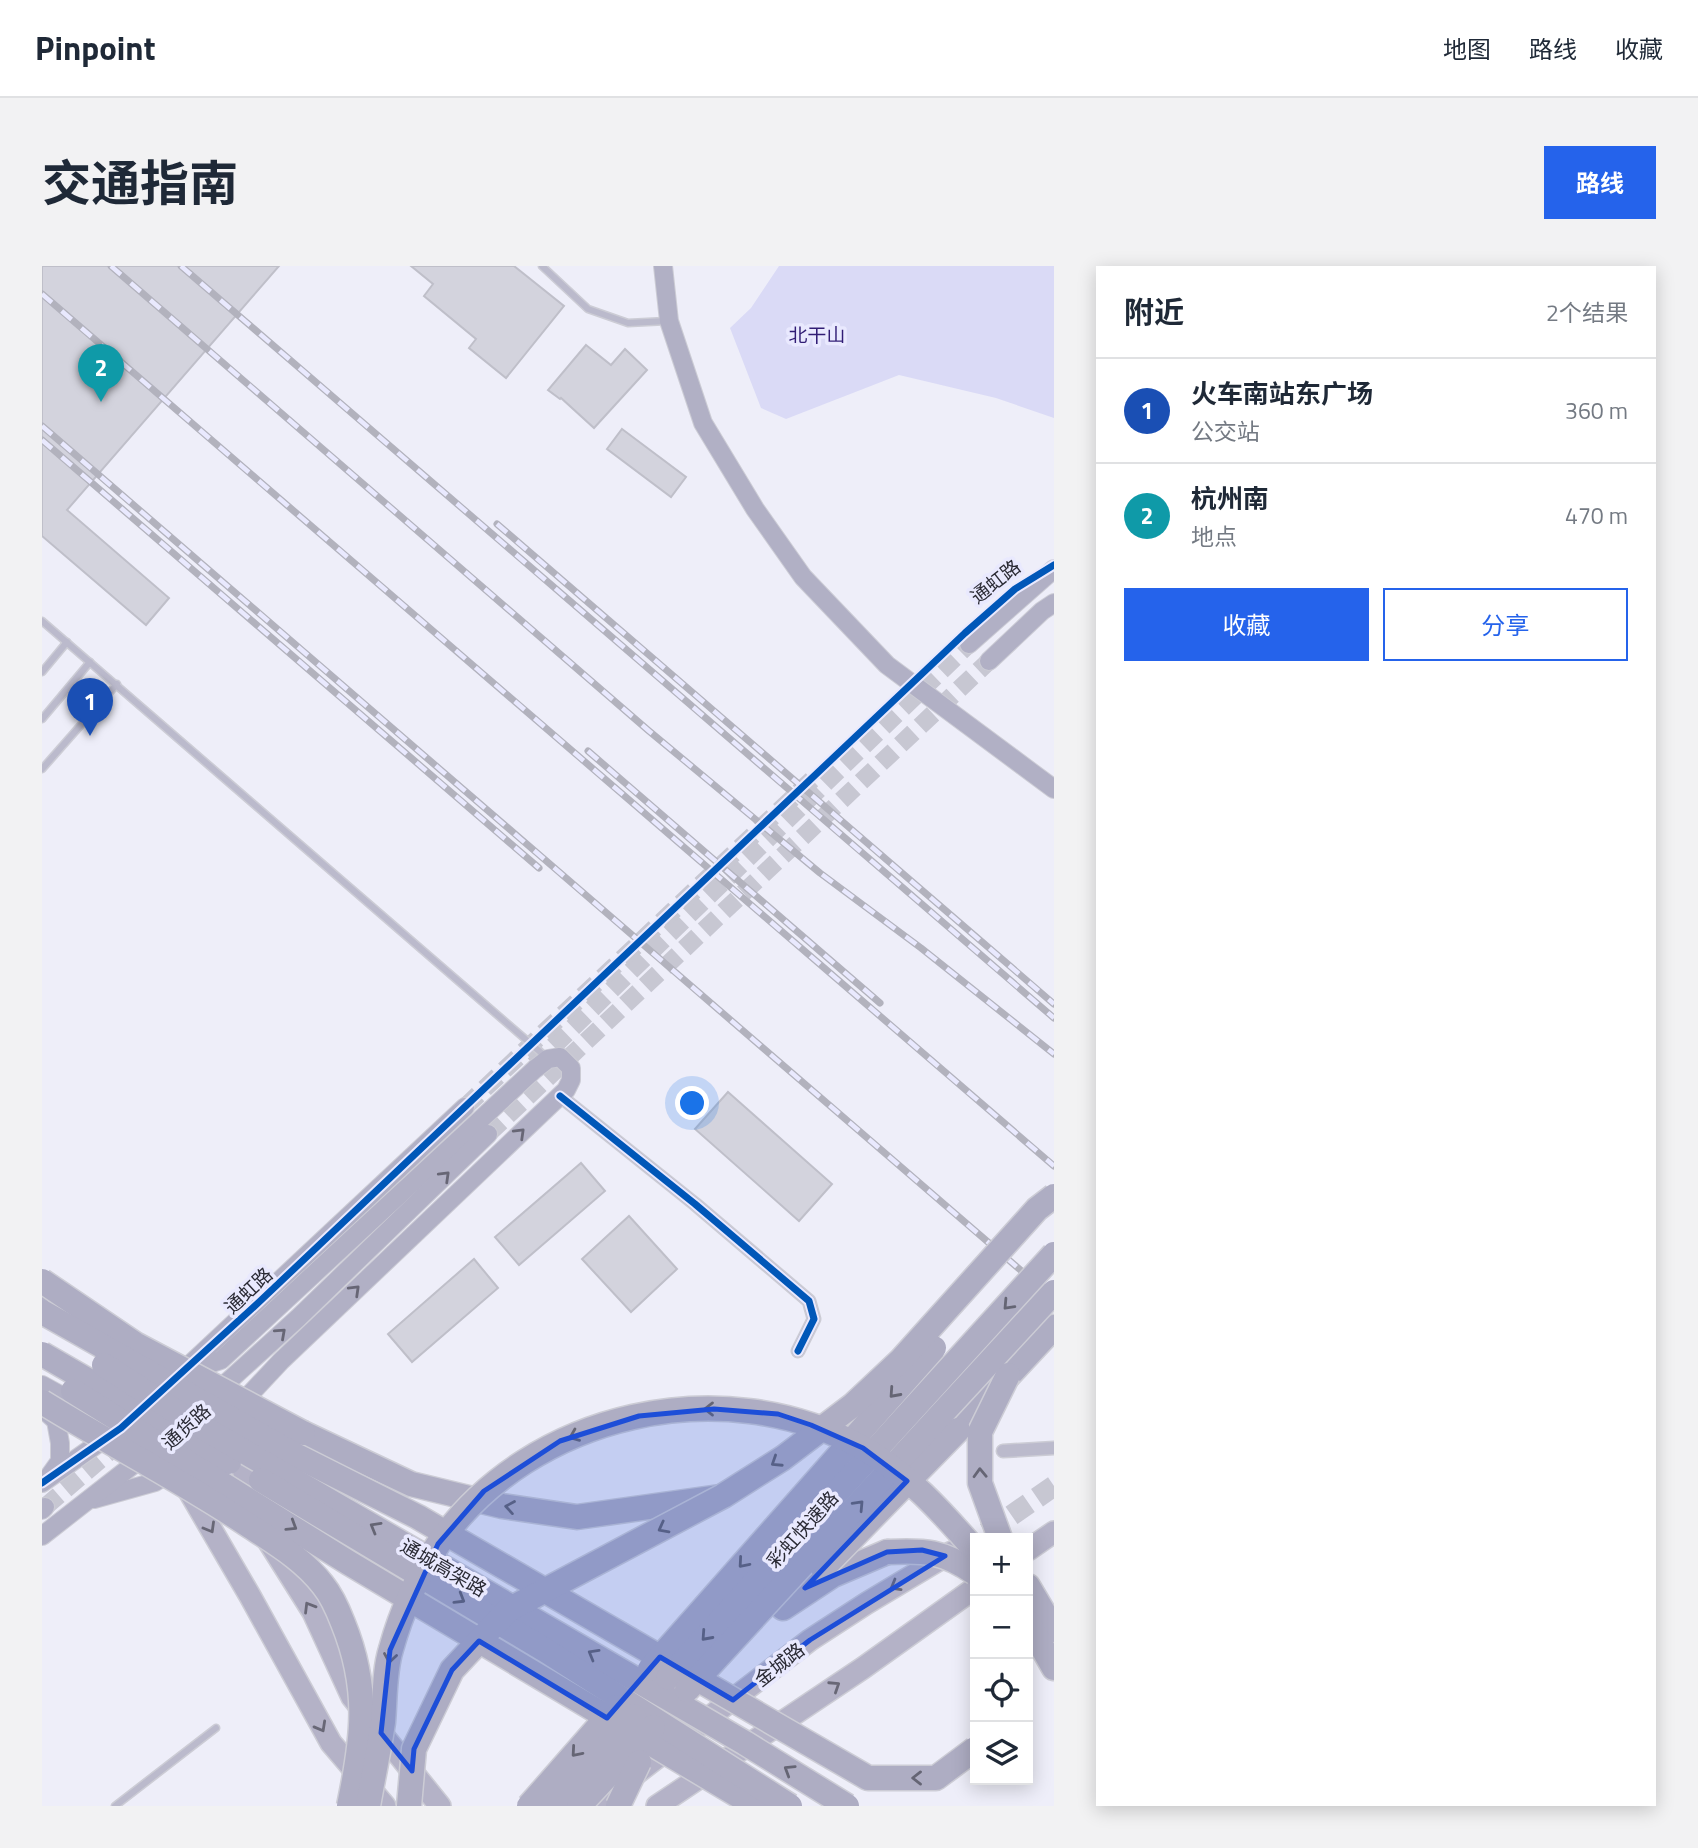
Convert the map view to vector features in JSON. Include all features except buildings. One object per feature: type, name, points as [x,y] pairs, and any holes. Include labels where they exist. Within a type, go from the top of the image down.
[{"type":"highway","points":[[409,1806],[414,1749],[452,1670],[508,1610],[723,1496],[783,1458],[853,1405],[901,1360],[1037,1209],[1054,1196]]},
{"type":"highway","points":[[529,1806],[1054,1215]]},
{"type":"highway","name":"彩虹快速路","points":[[553,1806],[1054,1255]]},
{"type":"highway","points":[[42,1281],[135,1344],[344,1455],[411,1484],[502,1506],[577,1517],[723,1496]]},
{"type":"highway","name":"彩虹快速路","points":[[579,1806],[1054,1292]]},
{"type":"highway","points":[[42,1312],[297,1456],[418,1517],[868,1778],[936,1778],[970,1753]]},
{"type":"highway","name":"通城高架路","points":[[42,1326],[178,1413],[745,1742],[847,1806]]},
{"type":"highway","points":[[600,1806],[783,1608],[958,1430],[1054,1327]]},
{"type":"highway","name":"通城高架路","points":[[42,1354],[266,1483],[545,1650],[790,1806]]},
{"type":"highway","points":[[42,1374],[172,1451],[474,1639],[749,1803]]},
{"type":"highway","points":[[982,1533],[980,1432],[1008,1375]]},
{"type":"highway","points":[[42,1402],[214,1502],[298,1559],[324,1586],[351,1644],[360,1684],[363,1717],[360,1750],[349,1806]]},
{"type":"highway","points":[[369,1806],[390,1650],[412,1593],[438,1544],[484,1491],[517,1465],[561,1441],[596,1427],[679,1409],[743,1409],[778,1414],[863,1448],[972,1533]]},
{"type":"highway","points":[[254,1432],[344,1455]]},
{"type":"highway","points":[[783,1608],[833,1575],[887,1552],[922,1550],[955,1559],[970,1570]]},
{"type":"highway","points":[[1033,1594],[1054,1630]]},
{"type":"highway","points":[[1033,1631],[1054,1668]]},
{"type":"highway","points":[[618,1806],[639,1762]]},
{"type":"main road","points":[[663,266],[669,321],[703,423],[755,509],[803,577],[887,665],[1054,789]]},
{"type":"main road","name":"通虹路","points":[[967,639],[1054,567]]},
{"type":"main road","points":[[989,661],[1054,603]]},
{"type":"main road","points":[[42,1536],[153,1450],[230,1403],[281,1360],[560,1096],[571,1080],[570,1068],[560,1057],[548,1059]]},
{"type":"main road","name":"通虹路","points":[[179,1375],[222,1360],[548,1059]]},
{"type":"main road","name":"通虹路","points":[[44,1481],[121,1428],[465,1107]]},
{"type":"main road","points":[[440,1806],[352,1697],[313,1612],[250,1512],[230,1403],[230,1379],[298,1318],[488,1134]]},
{"type":"main road","name":"通货路","points":[[42,1298],[230,1403],[176,1469],[121,1428],[42,1385]]},
{"type":"main road","points":[[230,1379],[281,1360]]},
{"type":"main road","points":[[42,1408],[56,1421],[60,1443],[60,1461],[44,1481]]},
{"type":"main road","points":[[88,1501],[155,1482],[176,1469],[331,1743],[384,1806]]},
{"type":"main road","points":[[1033,1546],[1054,1531]]},
{"type":"main road","name":"金城路","points":[[594,1806],[810,1640],[867,1602],[970,1546]]},
{"type":"main road","points":[[657,1806],[863,1668],[970,1592]]},
{"type":"street","points":[[560,1096],[809,1301],[814,1319],[798,1350]]},
{"type":"street","points":[[1003,1451],[1054,1448]]},
{"type":"lane","points":[[542,266],[588,309],[628,323],[669,321]]},
{"type":"lane","points":[[42,632],[45,623],[548,1059]]},
{"type":"lane","points":[[42,672],[67,642]]},
{"type":"lane","points":[[42,719],[90,662]]},
{"type":"lane","points":[[42,769],[117,684]]},
{"type":"lane","points":[[115,1806],[216,1728]]},
{"type":"highlighted area","points":[[714,1409],[778,1414],[811,1425],[863,1448],[907,1481],[805,1588],[887,1552],[922,1550],[945,1556],[810,1640],[733,1700],[660,1657],[607,1718],[479,1641],[452,1670],[414,1749],[412,1771],[381,1733],[390,1650],[438,1544],[484,1491],[560,1441],[639,1416]]},
{"type":"green space","name":"北干山","points":[[779,266],[1054,266],[1054,418],[996,398],[899,375],[786,419],[761,408],[730,328],[751,308]]},
{"type":"tunnel","points":[[534,1065],[969,644]]},
{"type":"tunnel","points":[[488,1134],[989,661]]},
{"type":"tunnel","points":[[465,1107],[818,774]]},
{"type":"tunnel","points":[[45,1507],[123,1440]]},
{"type":"tunnel","points":[[986,1533],[1054,1486]]},
{"type":"railway","points":[[111,266],[649,731],[820,873],[921,948],[1054,1054]]},
{"type":"railway","points":[[181,266],[1054,1018]]},
{"type":"railway","points":[[42,294],[1054,1166]]},
{"type":"railway","points":[[42,426],[1054,1299]]},
{"type":"railway","points":[[42,440],[539,868]]},
{"type":"railway","points":[[497,524],[1054,1004]]},
{"type":"railway","points":[[588,751],[880,1003]]},
{"type":"cycle path","points":[[42,1483],[121,1428],[258,1303],[965,633],[1015,589],[1054,565]]},
{"type":"cycle path","points":[[560,1096],[695,1204],[809,1301],[814,1319],[798,1351]]},
{"type":"place","name":"杭州南","points":[[101,402]]},
{"type":"place","name":"火车南站东广场","points":[[90,736]]}]
